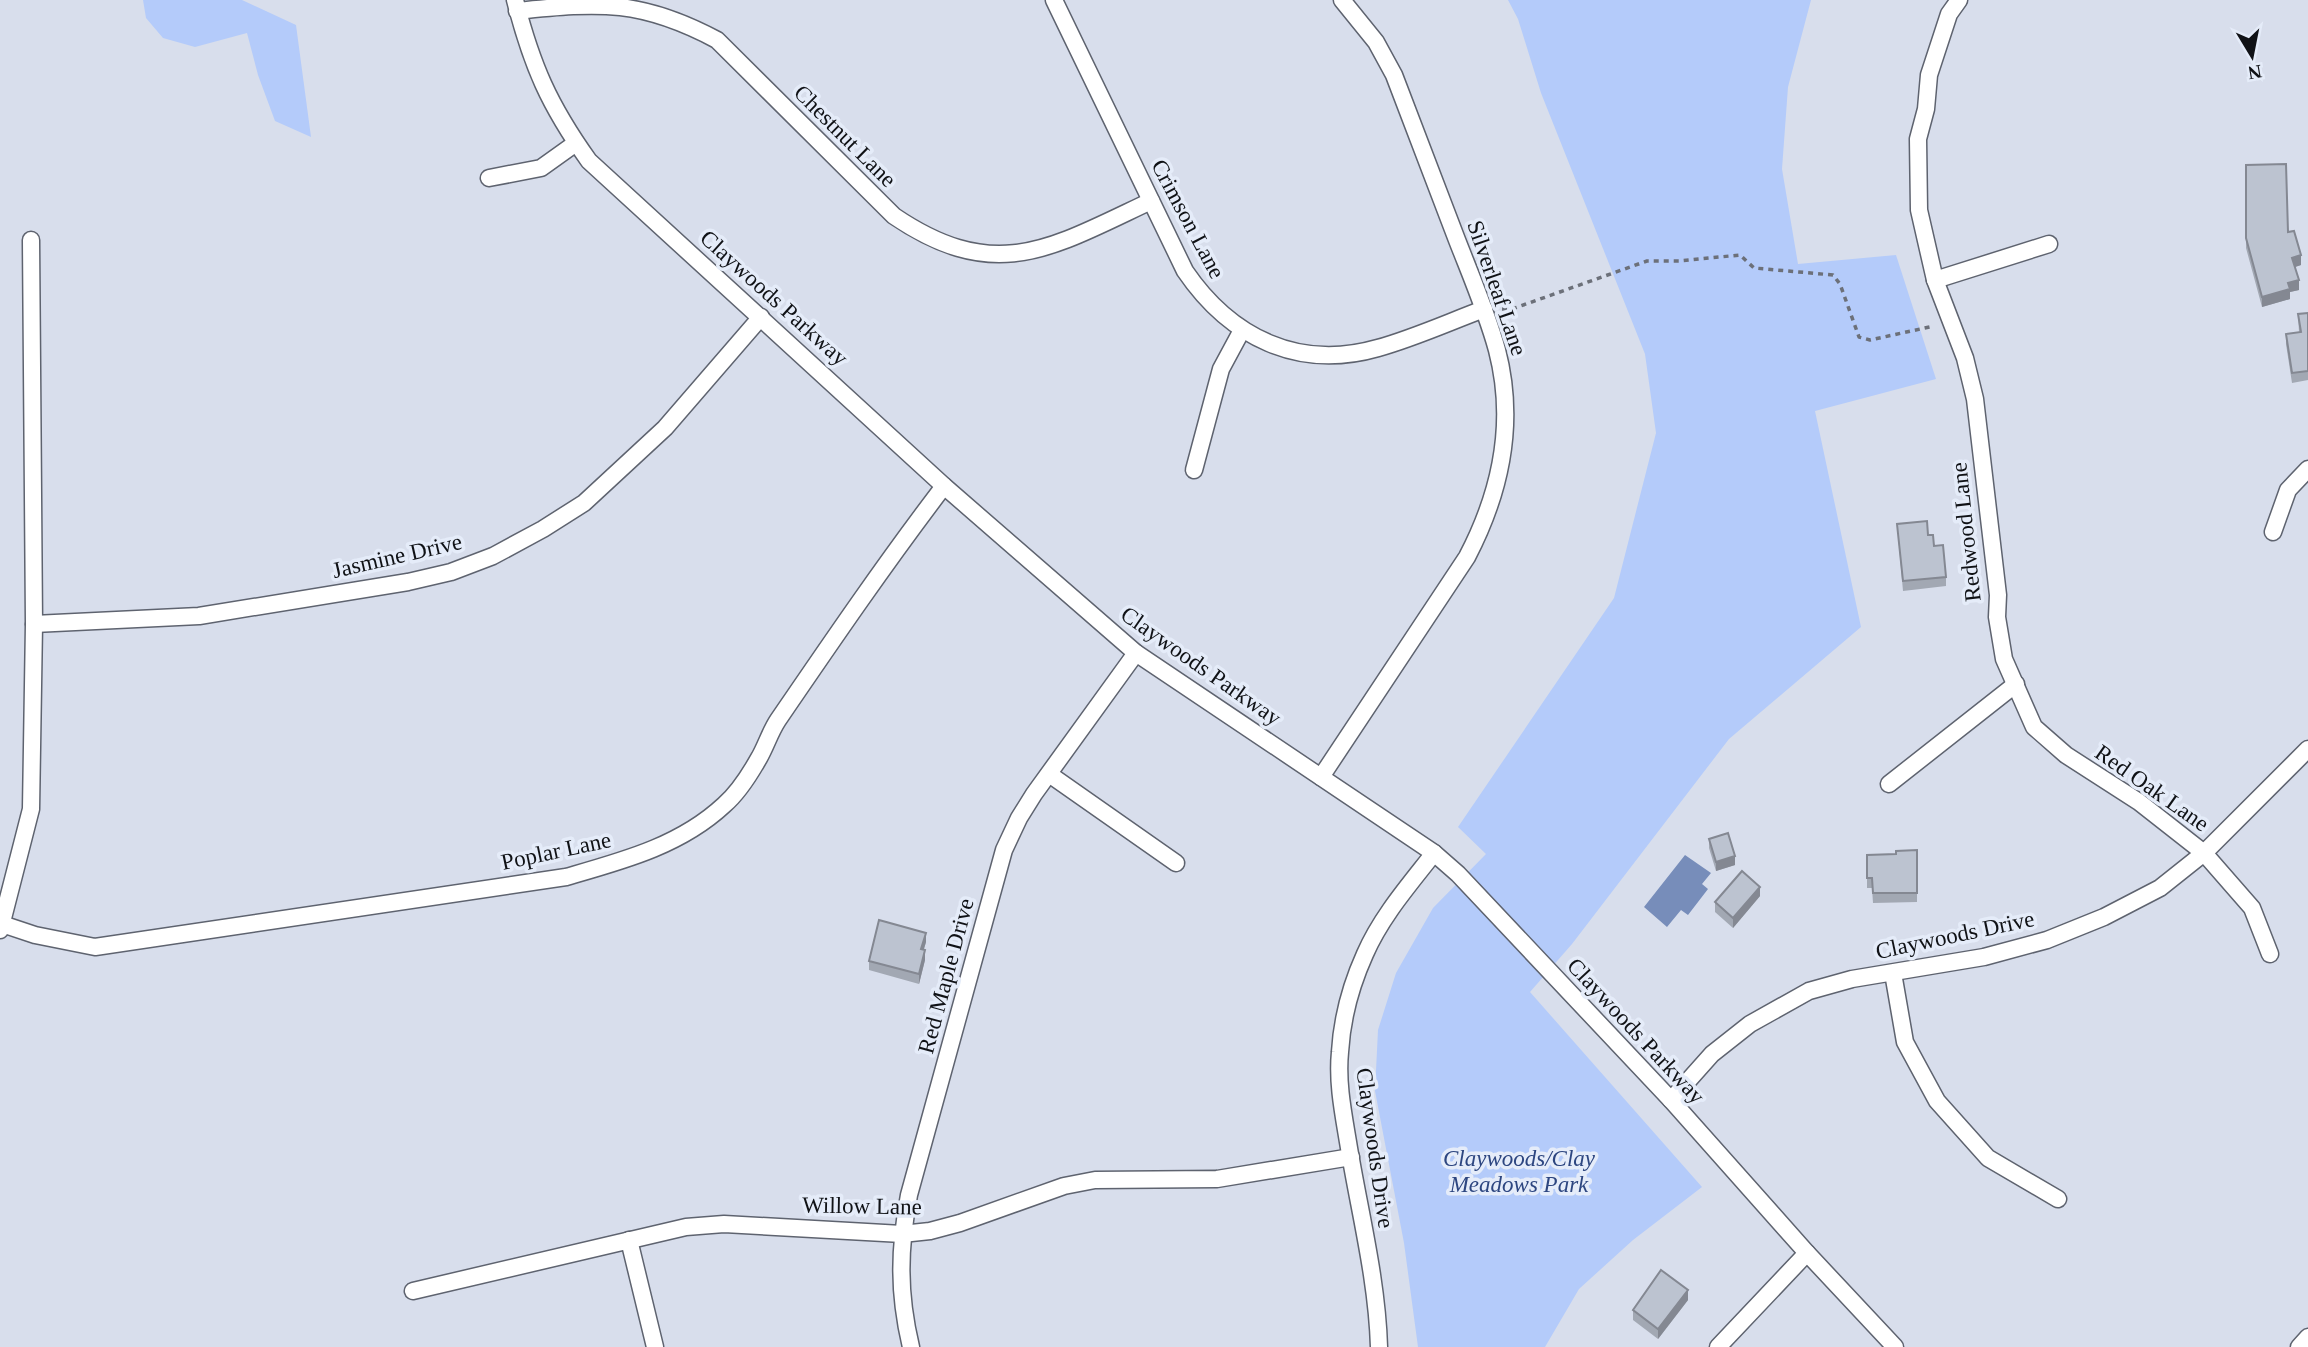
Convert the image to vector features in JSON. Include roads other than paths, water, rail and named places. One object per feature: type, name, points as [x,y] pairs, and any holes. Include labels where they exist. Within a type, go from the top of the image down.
[{"type":"street","name":"Crimson Lane","points":[[1054,0],[1185,271],[1199,293],[1220,314],[1242,330],[1270,344],[1298,352],[1350,354],[1379,348],[1484,309]]},
{"type":"street","name":"Silverleaf Lane","points":[[1321,777],[1467,557],[1483,527],[1496,492],[1506,421],[1497,351],[1484,309],[1394,75],[1376,42],[1342,0]]},
{"type":"street","name":"Redwood Lane","points":[[1959,0],[1950,14],[1929,75],[1926,109],[1918,139],[1919,210],[1935,281],[1965,358],[1975,399],[1998,595],[1997,617],[2004,659],[2034,727],[2074,761]]},
{"type":"street","name":"Chestnut Lane","points":[[516,5],[614,1],[669,12],[692,24],[716,40],[894,216],[920,234],[947,245],[974,252],[1033,252],[1061,244],[1151,201]]},
{"type":"street","name":"Claywoods Parkway","points":[[516,5],[526,45],[542,86],[563,125],[589,161],[944,486],[1136,653],[1434,853],[1458,874],[1671,1101],[1895,1347]]},
{"type":"street","points":[[489,178],[541,168],[576,143]]},
{"type":"street","points":[[1,927],[31,809],[34,624],[31,240]]},
{"type":"street","points":[[1935,281],[2049,244]]},
{"type":"street","name":"Jasmine Drive","points":[[34,624],[198,616],[408,582],[451,572],[493,556],[584,503],[664,428],[761,317]]},
{"type":"street","points":[[1194,470],[1222,369],[1242,330]]},
{"type":"street","points":[[2273,532],[2288,490],[2308,469]]},
{"type":"street","name":"Poplar Lane","points":[[1,927],[95,947],[566,877],[664,845],[695,828],[724,805],[737,790],[758,760],[775,725],[798,691],[882,568],[944,486]]},
{"type":"street","name":"Red Maple Drive","points":[[911,1347],[904,1316],[900,1275],[902,1234],[913,1182],[1004,850],[1019,818],[1136,653]]},
{"type":"street","points":[[1889,784],[2016,684]]},
{"type":"street","name":"Claywoods Drive","points":[[1671,1101],[1712,1054],[1750,1024],[1809,991],[1852,979],[1984,957],[2047,940],[2104,917],[2160,888],[2187,869],[2308,749]]},
{"type":"street","name":"Red Oak Lane","points":[[2074,761],[2139,802],[2204,853],[2252,908],[2270,954]]},
{"type":"street","points":[[1049,774],[1176,863]]},
{"type":"street","name":"Claywoods Drive","points":[[1379,1347],[1375,1298],[1340,1092],[1339,1054],[1344,1016],[1365,953],[1381,924],[1434,853]]},
{"type":"street","points":[[1893,973],[1905,1042],[1937,1101],[1987,1158],[2058,1199]]},
{"type":"street","name":"Willow Lane","points":[[413,1291],[686,1227],[724,1224],[902,1234],[930,1231],[960,1223],[1064,1186],[1095,1180],[1217,1179],[1351,1157]]},
{"type":"street","points":[[629,1240],[654,1347]]},
{"type":"street","points":[[1718,1347],[1807,1253]]},
{"type":"street","points":[[2299,1347],[2308,1337]]},
{"type":"park label","name":"Claywoods/Clay Meadows Park","points":[[1519,1171]]}]
